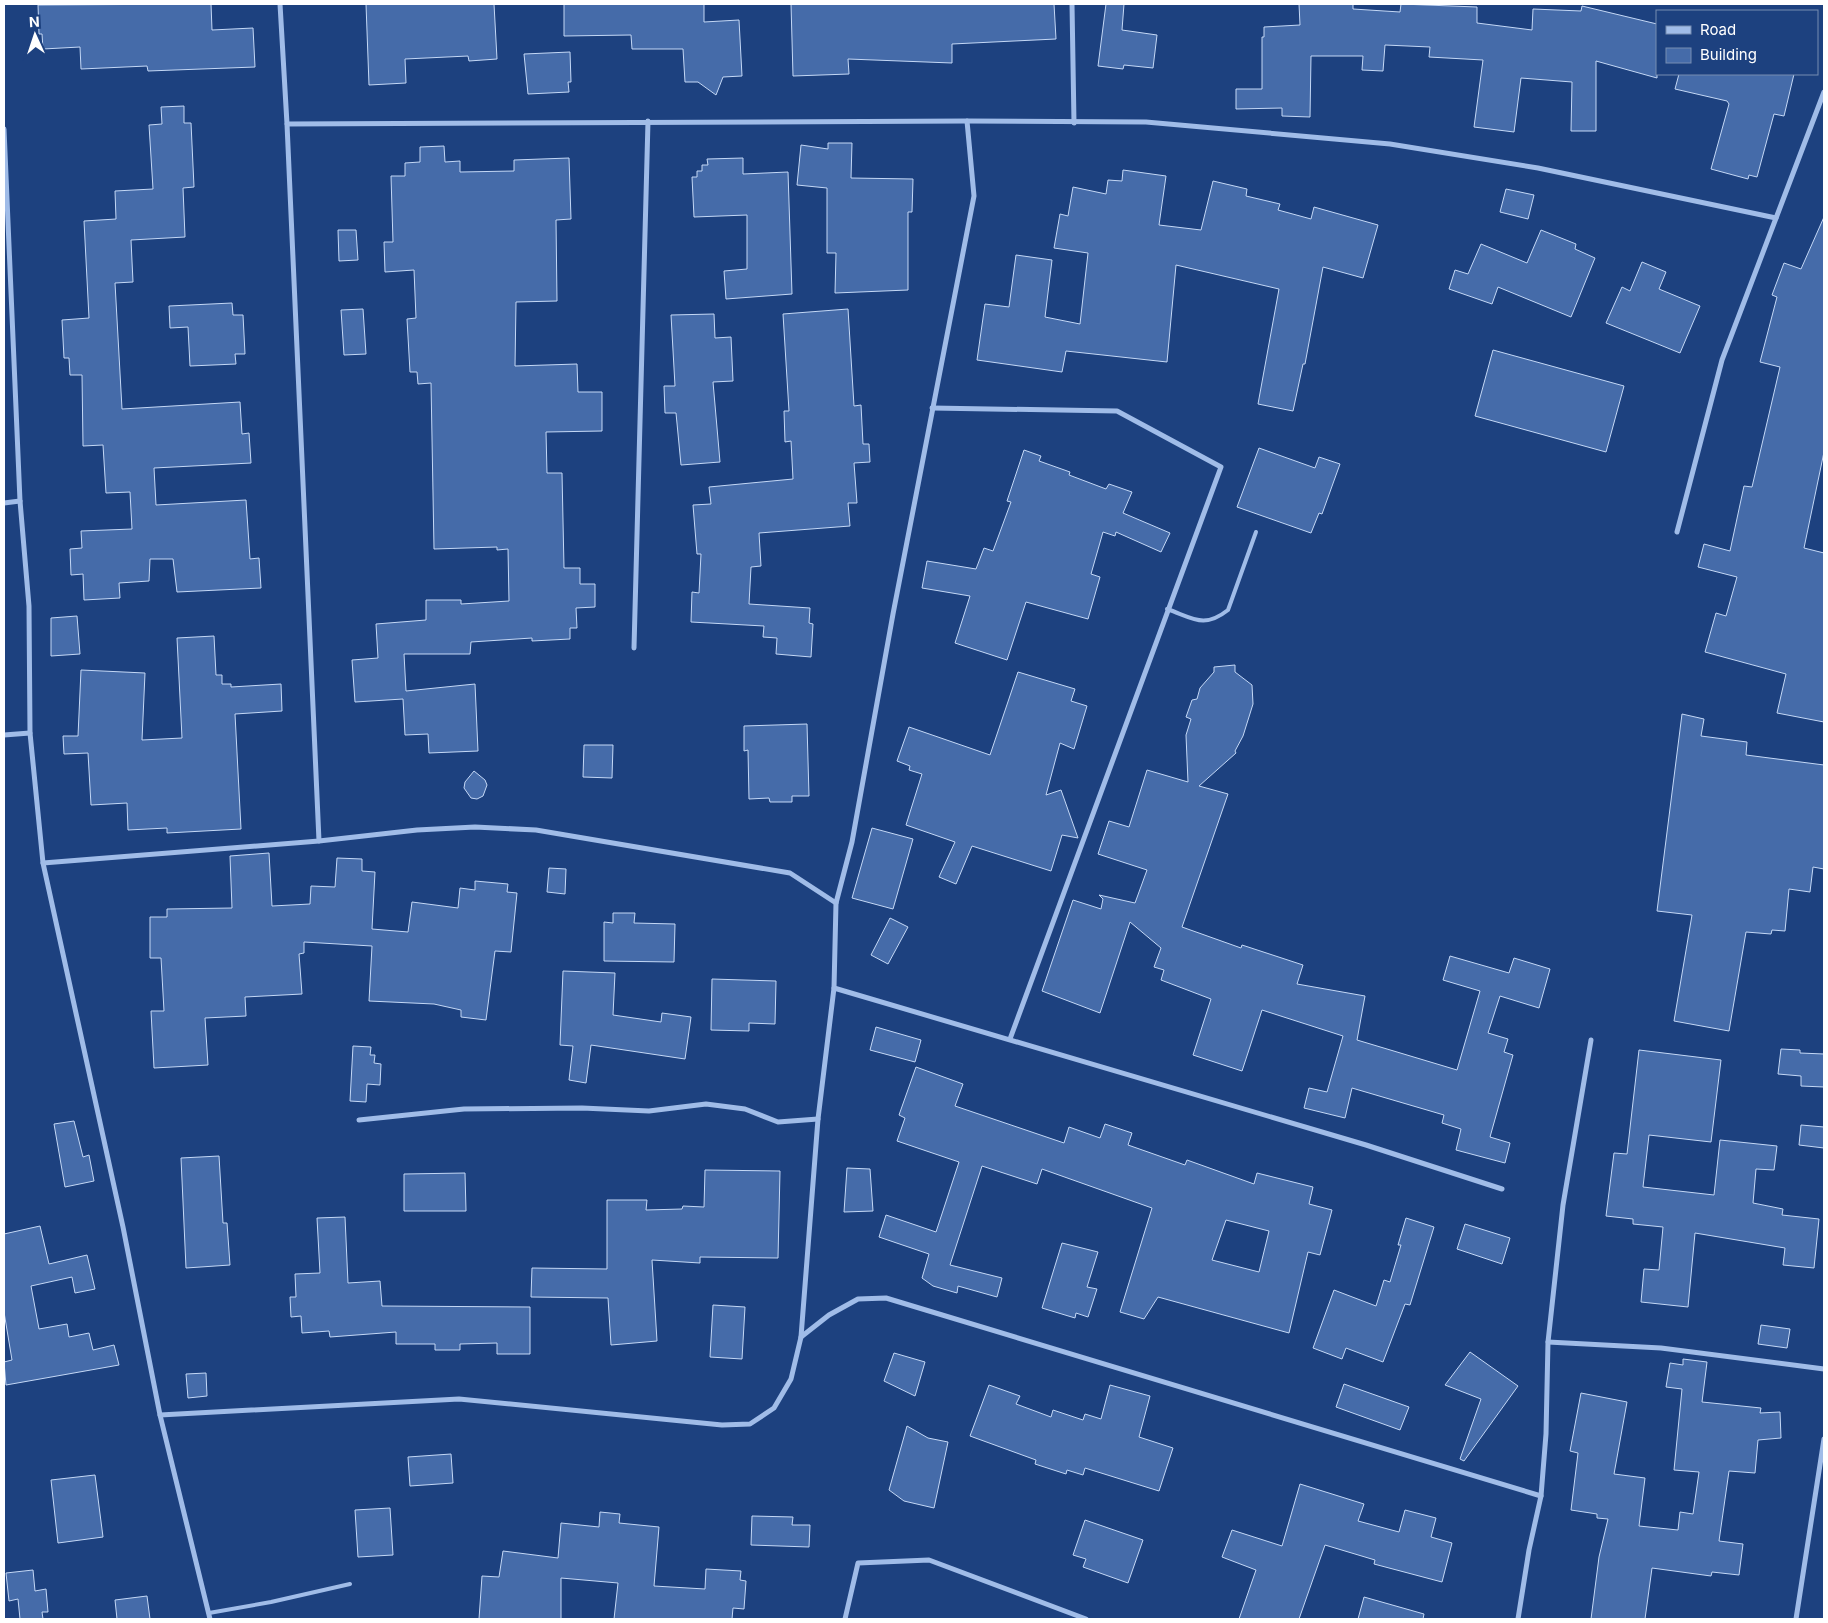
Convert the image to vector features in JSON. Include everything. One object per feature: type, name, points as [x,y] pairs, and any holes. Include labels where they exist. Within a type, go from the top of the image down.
[{"type":"street","points":[[280,4],[319,841]]},
{"type":"street","points":[[1072,4],[1074,123]]},
{"type":"street","points":[[1677,532],[1722,360],[1824,92]]},
{"type":"street","points":[[287,124],[967,120],[1074,123],[1146,122],[1390,144],[1538,168],[1776,218]]},
{"type":"street","points":[[160,1415],[459,1399],[722,1425],[750,1424],[774,1408],[791,1378],[801,1337],[818,1119],[834,988],[836,903],[852,842],[932,408],[974,196],[967,120]]},
{"type":"street","points":[[634,648],[648,121]]},
{"type":"street","points":[[4,129],[20,501],[29,606],[30,733],[42,863],[123,1227],[160,1415],[210,1616]]},
{"type":"street","points":[[932,408],[1117,411],[1220,467],[1010,1039]]},
{"type":"street","points":[[4,503],[20,501]]},
{"type":"street","points":[[4,735],[30,733]]},
{"type":"street","points":[[42,863],[319,841],[426,829],[475,827],[536,830],[790,873],[836,903]]},
{"type":"street","points":[[834,988],[1356,1142],[1502,1188]]},
{"type":"street","points":[[1518,1619],[1529,1550],[1541,1496],[1546,1434],[1548,1342],[1564,1204],[1591,1040]]},
{"type":"street","points":[[359,1120],[464,1109],[582,1108],[649,1111],[706,1104],[745,1109],[778,1122],[818,1119]]},
{"type":"street","points":[[801,1337],[829,1315],[858,1299],[886,1298],[1541,1496]]},
{"type":"street","points":[[1548,1342],[1660,1348],[1824,1369]]},
{"type":"street","points":[[1796,1619],[1824,1439]]},
{"type":"street","points":[[845,1619],[858,1563],[929,1560],[1086,1619]]},
{"type":"lane","points":[[1167,609],[1204,622],[1218,618],[1228,610],[1256,532]]},
{"type":"lane","points":[[210,1616],[350,1584]]},
{"type":"building","points":[[211,4],[212,30],[253,28],[255,67],[148,71],[147,66],[81,69],[80,47],[43,49],[42,34],[39,34],[38,5]]},
{"type":"building","points":[[366,4],[494,4],[497,59],[469,61],[468,56],[405,59],[406,83],[369,85]]},
{"type":"building","points":[[564,4],[704,4],[704,22],[739,20],[742,76],[723,77],[716,95],[698,82],[685,82],[683,49],[632,49],[631,35],[564,36]]},
{"type":"building","points":[[791,4],[1054,4],[1056,39],[952,44],[952,63],[848,59],[849,74],[793,76]]},
{"type":"building","points":[[1106,4],[1124,4],[1122,30],[1157,35],[1153,68],[1124,65],[1123,69],[1098,66]]},
{"type":"building","points":[[1299,4],[1353,4],[1353,9],[1400,12],[1401,4],[1477,7],[1477,23],[1532,30],[1533,9],[1581,11],[1582,6],[1656,24],[1657,78],[1596,61],[1596,131],[1571,131],[1572,82],[1521,78],[1514,132],[1474,127],[1483,60],[1429,57],[1430,47],[1385,45],[1383,71],[1362,70],[1363,56],[1311,56],[1310,117],[1282,116],[1282,108],[1236,109],[1236,89],[1262,89],[1262,37],[1264,37],[1264,27],[1300,25]]},
{"type":"building","points":[[570,52],[571,82],[568,82],[569,92],[528,94],[524,54]]},
{"type":"building","points":[[1679,75],[1794,75],[1784,116],[1774,114],[1757,177],[1749,175],[1748,179],[1711,169],[1729,104],[1727,101],[1675,89]]},
{"type":"building","points":[[184,106],[184,123],[191,123],[194,187],[183,188],[185,237],[131,240],[133,282],[115,283],[122,409],[240,402],[242,434],[249,433],[251,463],[154,468],[156,505],[246,500],[250,559],[259,558],[261,588],[177,592],[173,559],[150,559],[149,581],[119,583],[120,598],[84,600],[83,574],[71,575],[70,549],[82,548],[81,531],[132,529],[130,492],[106,493],[103,445],[83,446],[82,375],[70,375],[69,358],[64,358],[62,320],[89,318],[84,221],[116,219],[115,191],[153,189],[149,125],[162,124],[161,107]]},
{"type":"building","points":[[828,143],[852,143],[851,178],[913,179],[912,212],[908,212],[908,290],[835,293],[836,253],[827,253],[827,188],[797,185],[801,145],[828,149]]},
{"type":"building","points":[[444,146],[445,162],[460,161],[460,172],[514,171],[514,160],[569,158],[571,219],[556,220],[557,301],[516,302],[515,366],[577,364],[578,392],[602,392],[602,431],[546,432],[547,473],[562,473],[564,568],[580,568],[580,584],[595,584],[595,607],[576,608],[577,628],[570,628],[570,639],[532,641],[532,638],[471,642],[470,654],[404,654],[406,691],[475,684],[478,751],[429,753],[428,734],[405,735],[403,699],[355,702],[352,660],[378,658],[376,624],[426,620],[426,600],[461,600],[461,604],[509,601],[508,549],[497,550],[497,547],[434,549],[431,383],[418,384],[417,372],[410,372],[407,319],[416,318],[414,270],[385,272],[384,242],[393,242],[391,176],[405,176],[405,163],[420,162],[420,147]]},
{"type":"building","points":[[743,158],[743,174],[788,172],[792,294],[726,299],[724,271],[747,269],[747,215],[694,217],[692,177],[697,177],[697,171],[702,171],[702,165],[708,165],[707,159]]},
{"type":"building","points":[[1123,170],[1166,176],[1159,225],[1201,230],[1213,181],[1247,189],[1246,196],[1280,204],[1278,210],[1311,219],[1314,207],[1378,225],[1363,278],[1323,267],[1305,364],[1303,364],[1293,411],[1258,404],[1279,289],[1176,265],[1167,362],[1066,351],[1062,372],[977,360],[985,304],[1009,307],[1016,255],[1052,260],[1045,317],[1080,324],[1088,253],[1054,248],[1060,214],[1068,216],[1073,187],[1106,194],[1108,180],[1122,181]]},
{"type":"building","points":[[1506,189],[1534,195],[1528,219],[1500,212]]},
{"type":"building","points":[[1824,217],[1824,452],[1804,548],[1824,553],[1824,722],[1777,713],[1786,674],[1705,652],[1716,613],[1726,616],[1737,577],[1698,567],[1704,544],[1730,551],[1744,486],[1752,487],[1780,367],[1760,362],[1777,297],[1772,295],[1784,263],[1801,269]]},
{"type":"building","points":[[338,230],[356,230],[358,260],[339,261]]},
{"type":"building","points":[[1541,230],[1576,244],[1575,249],[1595,258],[1571,317],[1498,287],[1492,304],[1449,289],[1455,270],[1468,274],[1481,244],[1527,263]]},
{"type":"building","points":[[1642,262],[1666,272],[1659,289],[1700,306],[1680,353],[1606,323],[1622,287],[1630,291]]},
{"type":"building","points":[[232,303],[233,315],[243,315],[245,354],[235,354],[236,364],[190,366],[188,327],[170,328],[169,306]]},
{"type":"building","points":[[363,309],[366,354],[344,355],[341,310]]},
{"type":"building","points":[[848,309],[854,406],[861,405],[863,444],[869,444],[870,462],[854,463],[857,503],[848,503],[850,526],[759,533],[761,566],[751,567],[749,604],[810,608],[809,623],[813,624],[811,657],[776,654],[777,638],[763,637],[764,626],[691,622],[692,592],[699,593],[701,554],[697,554],[693,505],[711,504],[709,487],[793,479],[791,441],[785,442],[784,411],[789,411],[783,314]]},
{"type":"building","points":[[714,314],[715,338],[731,337],[733,381],[713,382],[720,462],[681,465],[676,413],[665,413],[664,386],[675,386],[671,315]]},
{"type":"building","points":[[1493,350],[1624,386],[1606,452],[1475,416]]},
{"type":"building","points":[[1259,448],[1315,468],[1319,457],[1340,464],[1322,514],[1319,513],[1311,533],[1237,507]]},
{"type":"building","points":[[1024,450],[1041,456],[1039,461],[1070,472],[1069,475],[1106,489],[1109,484],[1132,492],[1123,513],[1170,533],[1161,552],[1116,532],[1115,536],[1103,532],[1091,574],[1100,577],[1088,619],[1026,602],[1007,660],[955,643],[970,596],[922,588],[927,561],[976,569],[984,548],[993,551],[1011,502],[1007,501]]},
{"type":"building","points":[[77,616],[80,654],[51,656],[51,618]]},
{"type":"building","points":[[214,636],[216,675],[222,675],[222,684],[231,684],[231,687],[281,684],[282,711],[235,714],[241,829],[167,833],[167,828],[128,830],[127,803],[91,805],[88,753],[64,754],[63,736],[78,736],[81,670],[145,673],[142,740],[182,738],[177,638]]},
{"type":"building","points":[[1235,665],[1235,672],[1252,685],[1253,704],[1243,736],[1235,751],[1236,753],[1199,786],[1228,794],[1182,927],[1241,948],[1242,945],[1303,965],[1297,984],[1365,996],[1357,1040],[1457,1070],[1480,991],[1443,980],[1450,956],[1509,973],[1514,958],[1550,969],[1539,1008],[1500,996],[1488,1033],[1508,1039],[1504,1052],[1513,1055],[1490,1137],[1510,1143],[1505,1163],[1456,1150],[1461,1129],[1442,1123],[1444,1115],[1352,1088],[1345,1118],[1304,1108],[1309,1088],[1327,1092],[1343,1036],[1262,1010],[1242,1071],[1193,1055],[1211,999],[1161,980],[1164,970],[1154,967],[1161,948],[1130,922],[1100,1013],[1042,991],[1073,900],[1101,909],[1103,899],[1099,895],[1135,903],[1147,870],[1098,854],[1109,821],[1129,827],[1147,770],[1188,782],[1186,735],[1191,719],[1186,717],[1192,700],[1197,699],[1200,688],[1214,672],[1214,667]]},
{"type":"building","points":[[1018,672],[1075,689],[1071,701],[1087,706],[1074,749],[1060,743],[1046,795],[1061,790],[1078,838],[1062,835],[1051,871],[972,846],[956,884],[939,877],[955,842],[906,825],[922,774],[909,770],[910,766],[897,761],[909,727],[990,755]]},
{"type":"building","points":[[1682,714],[1704,719],[1701,736],[1747,742],[1746,755],[1824,765],[1824,869],[1813,867],[1810,892],[1789,889],[1785,931],[1772,930],[1771,934],[1746,932],[1729,1031],[1674,1021],[1692,915],[1657,911]]},
{"type":"building","points":[[807,724],[809,796],[792,796],[792,802],[770,802],[769,798],[749,799],[748,750],[744,751],[744,726]]},
{"type":"building","points":[[584,745],[613,745],[612,778],[583,777]]},
{"type":"building","points":[[474,771],[485,780],[487,785],[483,796],[477,799],[471,798],[464,788],[465,782]]},
{"type":"building","points":[[872,828],[913,839],[893,909],[852,898]]},
{"type":"building","points":[[269,853],[272,906],[310,904],[311,886],[335,887],[337,858],[362,859],[362,871],[375,872],[372,929],[408,932],[412,902],[458,908],[460,888],[475,890],[475,881],[508,884],[507,892],[517,893],[511,952],[495,951],[486,1020],[461,1017],[461,1010],[434,1004],[369,1001],[372,946],[304,942],[304,953],[299,954],[302,994],[245,997],[246,1016],[205,1018],[208,1065],[154,1068],[151,1011],[164,1011],[161,958],[150,958],[150,917],[167,917],[167,909],[232,908],[230,856]]},
{"type":"building","points":[[549,868],[566,869],[565,894],[547,892]]},
{"type":"building","points":[[613,913],[635,913],[634,923],[675,924],[674,962],[604,961],[604,922],[613,923]]},
{"type":"building","points":[[890,918],[908,927],[888,964],[871,955]]},
{"type":"building","points":[[563,971],[615,973],[613,1015],[661,1022],[662,1013],[691,1017],[685,1059],[591,1045],[586,1083],[569,1080],[573,1046],[560,1045]]},
{"type":"building","points":[[712,979],[776,981],[775,1024],[749,1023],[749,1031],[711,1030]]},
{"type":"building","points":[[876,1027],[921,1040],[915,1062],[870,1050]]},
{"type":"building","points":[[353,1046],[371,1047],[370,1055],[375,1055],[374,1063],[381,1064],[380,1085],[367,1084],[366,1102],[350,1101]]},
{"type":"building","points":[[1781,1049],[1800,1050],[1800,1053],[1824,1054],[1824,1087],[1801,1086],[1801,1076],[1778,1074]]},
{"type":"building","points":[[1639,1050],[1721,1060],[1711,1142],[1649,1135],[1643,1187],[1714,1195],[1720,1140],[1777,1146],[1774,1170],[1756,1169],[1753,1203],[1783,1209],[1782,1215],[1819,1219],[1814,1268],[1783,1265],[1785,1248],[1695,1233],[1688,1307],[1641,1302],[1644,1269],[1659,1270],[1663,1227],[1633,1224],[1633,1219],[1606,1216],[1614,1153],[1627,1154]]},
{"type":"building","points":[[916,1067],[963,1084],[955,1106],[1064,1143],[1069,1127],[1100,1138],[1105,1124],[1132,1133],[1128,1145],[1185,1165],[1187,1160],[1254,1184],[1257,1173],[1313,1187],[1309,1204],[1332,1210],[1320,1255],[1308,1252],[1289,1333],[1158,1297],[1144,1319],[1120,1312],[1152,1208],[1042,1169],[1037,1184],[982,1166],[950,1265],[1002,1278],[997,1297],[958,1286],[957,1293],[933,1286],[922,1278],[929,1254],[879,1237],[886,1215],[936,1232],[959,1162],[897,1141],[905,1118],[899,1115]],"holes":[[[1226,1220],[1269,1231],[1259,1272],[1212,1260]]]},
{"type":"building","points":[[74,1121],[83,1157],[89,1155],[94,1181],[65,1187],[54,1124]]},
{"type":"building","points":[[1801,1125],[1824,1127],[1824,1148],[1799,1145]]},
{"type":"building","points":[[219,1156],[223,1223],[227,1223],[230,1265],[186,1268],[181,1158]]},
{"type":"building","points":[[847,1168],[870,1169],[873,1211],[844,1212]]},
{"type":"building","points":[[705,1170],[780,1171],[778,1258],[700,1257],[700,1263],[652,1260],[657,1341],[611,1345],[608,1298],[531,1297],[532,1268],[607,1269],[607,1200],[647,1200],[646,1210],[682,1209],[683,1206],[704,1207]]},
{"type":"building","points":[[465,1173],[466,1211],[404,1211],[404,1174]]},
{"type":"building","points":[[345,1217],[348,1283],[380,1281],[382,1306],[530,1307],[530,1354],[497,1354],[497,1343],[460,1344],[460,1350],[435,1350],[435,1344],[396,1344],[396,1332],[330,1337],[329,1331],[302,1333],[301,1316],[291,1317],[290,1297],[296,1297],[295,1274],[320,1273],[317,1218]]},
{"type":"building","points":[[1406,1218],[1434,1227],[1410,1305],[1405,1304],[1383,1362],[1346,1348],[1342,1359],[1313,1348],[1334,1290],[1376,1306],[1384,1280],[1390,1282],[1401,1245],[1398,1245]]},
{"type":"building","points":[[1465,1224],[1510,1238],[1502,1264],[1457,1249]]},
{"type":"building","points":[[40,1226],[49,1264],[87,1255],[95,1289],[75,1293],[72,1277],[31,1286],[39,1329],[67,1324],[69,1337],[89,1333],[93,1350],[114,1345],[119,1365],[6,1385],[4,1362],[12,1360],[4,1312],[4,1234]]},
{"type":"building","points":[[1062,1243],[1098,1252],[1087,1287],[1097,1289],[1088,1317],[1076,1313],[1075,1318],[1042,1308]]},
{"type":"building","points":[[713,1305],[745,1307],[742,1359],[710,1357]]},
{"type":"building","points":[[1761,1325],[1790,1329],[1787,1348],[1758,1344]]},
{"type":"building","points":[[1470,1352],[1518,1386],[1464,1461],[1460,1459],[1481,1399],[1445,1385]]},
{"type":"building","points":[[894,1353],[925,1362],[915,1396],[884,1381]]},
{"type":"building","points":[[1683,1359],[1707,1362],[1702,1402],[1761,1408],[1760,1413],[1780,1412],[1781,1438],[1758,1440],[1755,1473],[1729,1471],[1719,1541],[1743,1544],[1739,1575],[1712,1572],[1711,1576],[1652,1568],[1645,1619],[1591,1619],[1599,1557],[1608,1519],[1597,1518],[1597,1514],[1571,1510],[1578,1453],[1570,1451],[1581,1393],[1627,1402],[1614,1474],[1645,1478],[1639,1526],[1678,1530],[1680,1512],[1693,1514],[1699,1472],[1674,1470],[1682,1389],[1666,1387],[1670,1363],[1683,1365]]},
{"type":"building","points":[[206,1373],[207,1396],[188,1398],[186,1374]]},
{"type":"building","points":[[1344,1384],[1409,1407],[1400,1430],[1336,1407]]},
{"type":"building","points":[[989,1385],[1020,1396],[1016,1404],[1051,1417],[1053,1410],[1083,1420],[1085,1414],[1101,1419],[1110,1385],[1150,1396],[1139,1437],[1173,1448],[1159,1491],[1085,1468],[1083,1475],[1067,1470],[1066,1474],[1035,1464],[1036,1460],[970,1436]]},
{"type":"building","points":[[907,1426],[928,1438],[948,1442],[934,1508],[904,1501],[889,1490]]},
{"type":"building","points":[[451,1454],[453,1483],[410,1486],[408,1457]]},
{"type":"building","points":[[95,1475],[103,1537],[58,1543],[51,1480]]},
{"type":"building","points":[[1300,1484],[1364,1504],[1358,1521],[1399,1532],[1405,1510],[1436,1518],[1431,1537],[1452,1543],[1442,1582],[1374,1564],[1375,1560],[1325,1545],[1299,1619],[1239,1619],[1256,1570],[1222,1557],[1232,1530],[1282,1546]]},
{"type":"building","points":[[390,1508],[393,1555],[358,1557],[355,1510]]},
{"type":"building","points":[[600,1512],[620,1514],[619,1523],[659,1527],[654,1586],[705,1589],[706,1569],[741,1571],[740,1580],[746,1581],[744,1609],[733,1608],[732,1619],[614,1619],[618,1583],[561,1578],[561,1619],[479,1619],[482,1576],[499,1577],[503,1551],[558,1558],[561,1523],[599,1527]]},
{"type":"building","points":[[752,1516],[793,1517],[792,1525],[810,1525],[809,1547],[751,1545]]},
{"type":"building","points":[[1085,1520],[1143,1540],[1128,1583],[1083,1567],[1086,1559],[1073,1555]]},
{"type":"building","points":[[33,1570],[35,1591],[46,1589],[48,1612],[42,1612],[43,1619],[20,1619],[18,1599],[9,1601],[6,1573]]},
{"type":"building","points":[[147,1596],[150,1619],[117,1619],[115,1600]]},
{"type":"building","points":[[1364,1597],[1424,1614],[1423,1619],[1358,1619]]}]
